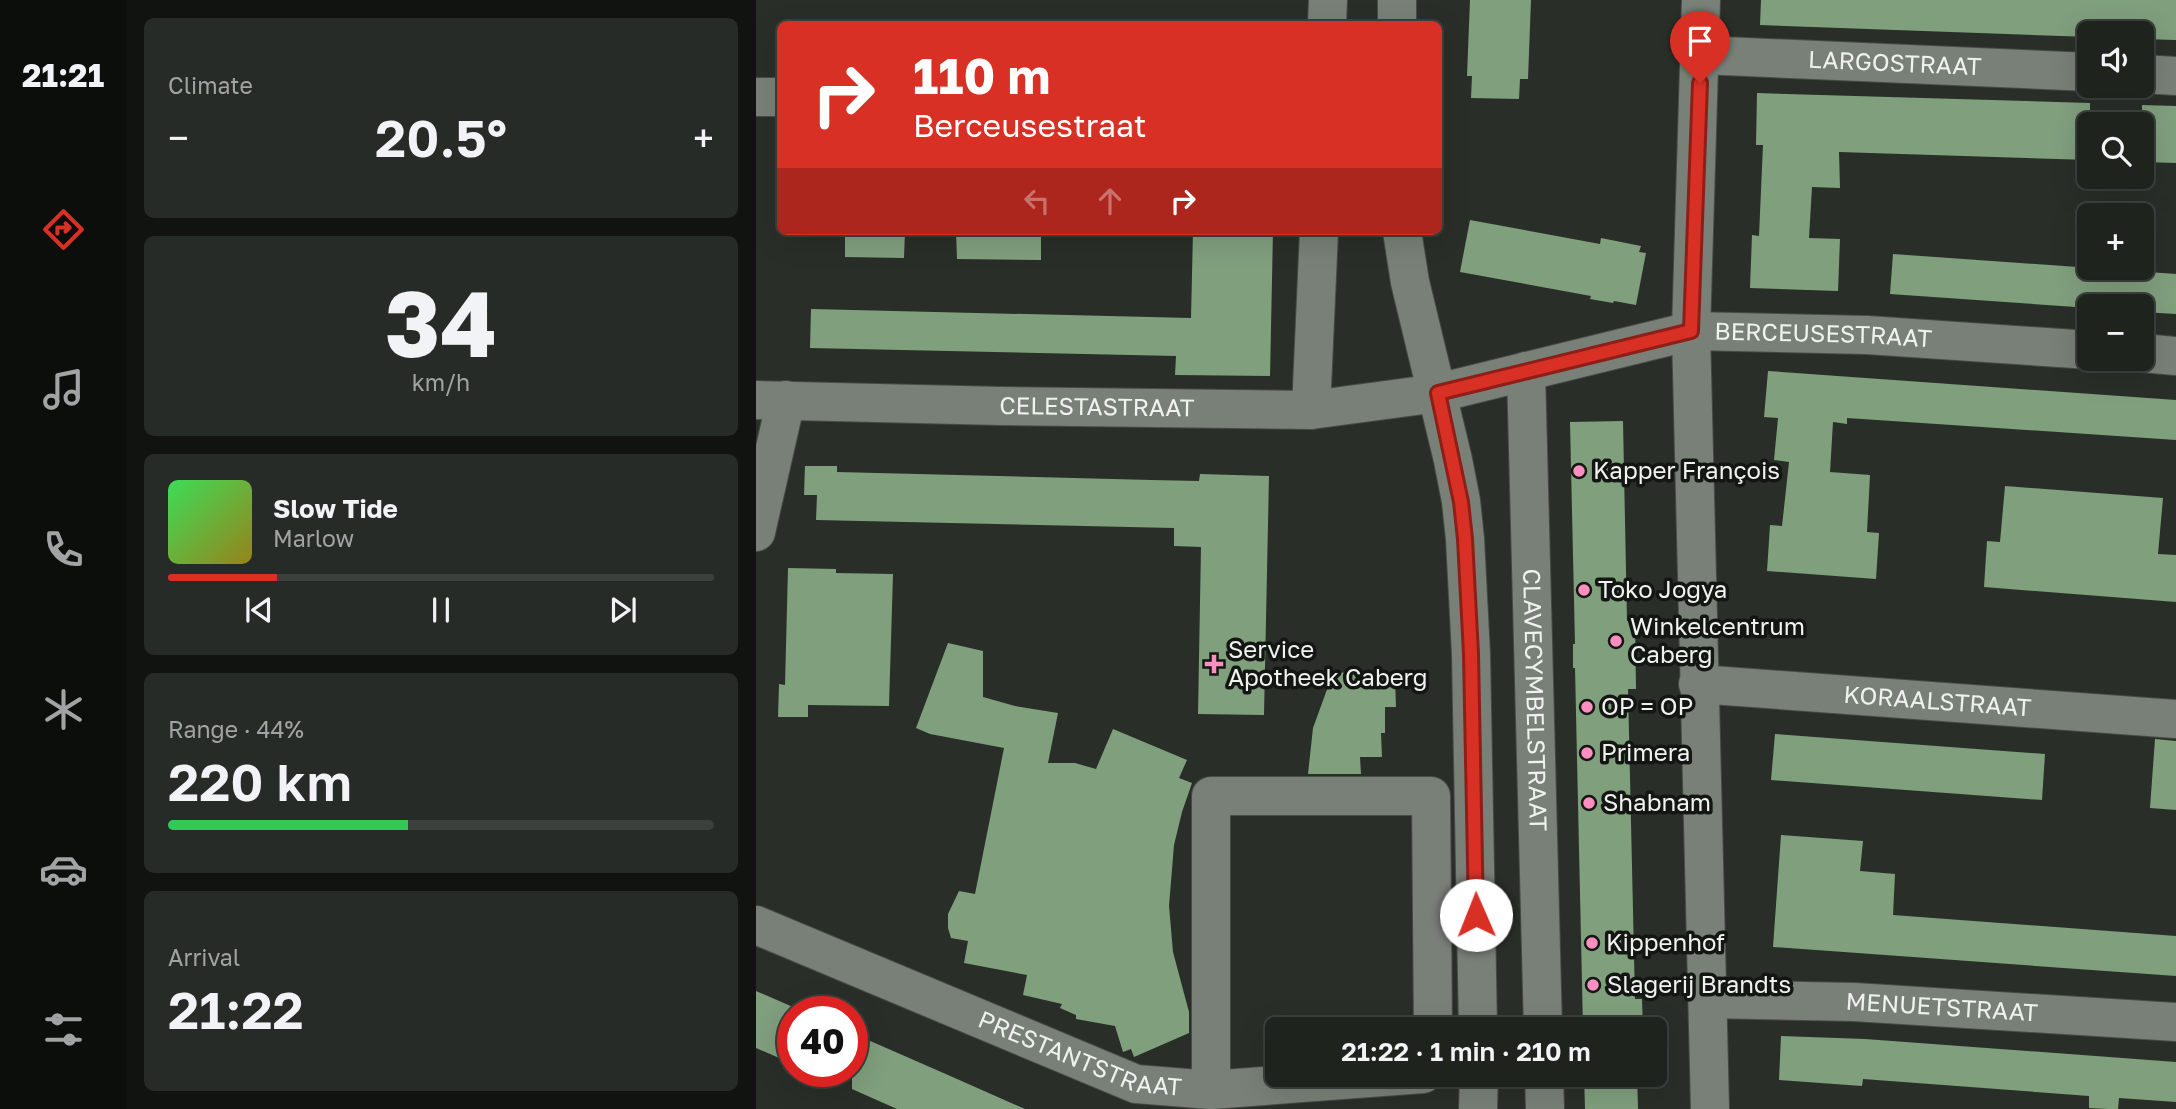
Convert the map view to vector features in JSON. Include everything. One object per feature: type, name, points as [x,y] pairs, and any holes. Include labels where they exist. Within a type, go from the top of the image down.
[{"type":"street","points":[[1327,21],[1328,0]]},
{"type":"street","points":[[1397,0],[1397,21]]},
{"type":"street","points":[[1701,0],[1691,331],[1710,1109]]},
{"type":"street","name":"LARGOSTRAAT","points":[[1701,55],[2077,71]]},
{"type":"street","points":[[2154,75],[2176,76]]},
{"type":"street","points":[[756,97],[777,97]]},
{"type":"street","points":[[1311,410],[1319,235]]},
{"type":"street","points":[[1403,235],[1410,282],[1438,393],[1461,502],[1465,539],[1471,654],[1478,1017]]},
{"type":"street","name":"BERCEUSESTRAAT","points":[[1438,393],[1691,331],[1867,335],[2077,349]]},
{"type":"street","points":[[2154,354],[2176,356]]},
{"type":"street","name":"CLAVECYMBELSTRAAT","points":[[1526,371],[1543,1017]]},
{"type":"street","name":"CELESTASTRAAT","points":[[771,400],[1001,407],[1311,410],[1438,393]]},
{"type":"street","points":[[756,532],[771,400]]},
{"type":"street","name":"KORAALSTRAAT","points":[[1698,684],[2176,719]]},
{"type":"street","points":[[1211,1090],[1211,796],[1431,796],[1433,1017]]},
{"type":"street","name":"PRESTANTSTRAAT","points":[[756,925],[1136,1084],[1211,1090],[1265,1086]]},
{"type":"street","name":"MENUETSTRAAT","points":[[1708,999],[1854,1002],[2176,1022]]},
{"type":"street","points":[[1478,1109],[1479,1087]]},
{"type":"street","points":[[1544,1087],[1545,1109]]},
{"type":"building","points":[[1470,0],[1531,0],[1528,79],[1520,79],[1519,99],[1471,98],[1472,76],[1467,76]]},
{"type":"building","points":[[1761,0],[2176,0],[2176,40],[2154,39],[2154,21],[2077,21],[2077,37],[1760,25]]},
{"type":"building","points":[[1757,93],[2090,103],[2090,112],[2077,112],[2077,160],[1839,152],[1840,188],[1812,187],[1809,238],[1840,239],[1838,291],[1750,288],[1752,235],[1759,236],[1763,145],[1756,145]]},
{"type":"building","points":[[2142,105],[2176,106],[2176,163],[2154,162],[2154,112],[2142,112]]},
{"type":"building","points":[[1470,220],[1600,244],[1601,238],[1641,246],[1639,252],[1646,253],[1636,305],[1590,299],[1591,296],[1460,272]]},
{"type":"building","points":[[845,235],[905,235],[904,258],[845,257]]},
{"type":"building","points":[[956,235],[1041,235],[1041,260],[957,259]]},
{"type":"building","points":[[1193,235],[1273,235],[1270,376],[1175,375],[1176,356],[810,348],[811,309],[1191,318]]},
{"type":"building","points":[[1893,254],[2077,267],[2077,280],[2154,280],[2154,272],[2176,274],[2176,314],[2154,313],[2154,294],[2077,294],[2077,307],[1890,294]]},
{"type":"building","points":[[1768,371],[2176,400],[2176,440],[1847,418],[1847,424],[1833,422],[1830,472],[1870,475],[1867,532],[1879,533],[1876,579],[1767,571],[1770,525],[1782,526],[1789,462],[1774,460],[1778,418],[1764,417]]},
{"type":"building","points":[[1623,421],[1627,621],[1635,621],[1636,689],[1628,689],[1635,999],[1642,999],[1643,1017],[1583,1017],[1573,668],[1575,644],[1570,422]]},
{"type":"building","points":[[805,466],[837,466],[837,472],[1151,480],[1199,481],[1200,474],[1269,476],[1264,715],[1198,714],[1201,547],[1174,546],[1174,528],[816,520],[817,495],[804,495]]},
{"type":"building","points":[[2005,486],[2163,498],[2158,554],[2176,555],[2176,602],[1984,587],[1987,541],[2000,542]]},
{"type":"building","points":[[788,568],[836,569],[836,573],[893,574],[889,706],[808,705],[808,717],[778,717],[779,684],[785,685]]},
{"type":"building","points":[[948,643],[983,651],[983,697],[1015,706],[1058,713],[1048,763],[1075,763],[1096,769],[1113,729],[1187,760],[1179,778],[1192,783],[1174,845],[1169,906],[1173,952],[1189,1012],[1189,1033],[1134,1057],[1131,1049],[1123,1052],[1115,1026],[1076,1019],[1076,1015],[1060,1008],[1062,1004],[1023,995],[1027,975],[964,963],[968,941],[951,938],[948,914],[959,891],[975,894],[1004,748],[930,734],[916,728]]},
{"type":"building","points":[[1380,671],[1380,677],[1395,677],[1396,707],[1385,707],[1385,733],[1381,733],[1382,757],[1360,757],[1361,774],[1308,774],[1313,728],[1333,673]]},
{"type":"building","points":[[1775,734],[2045,754],[2042,800],[1771,780]]},
{"type":"building","points":[[2155,739],[2176,741],[2176,810],[2150,808]]},
{"type":"building","points":[[1781,835],[1863,841],[1860,871],[1895,874],[1893,915],[2176,936],[2176,976],[1773,947]]},
{"type":"building","points":[[756,991],[777,1000],[777,1057],[756,1048]]},
{"type":"building","points":[[1781,1036],[1865,1039],[2176,1062],[2176,1102],[2119,1098],[2118,1109],[2089,1108],[2089,1096],[1863,1079],[1862,1086],[1779,1080]]},
{"type":"building","points":[[868,1040],[1025,1109],[897,1109],[852,1089],[868,1087]]},
{"type":"building","points":[[1584,1087],[1637,1087],[1638,1109],[1585,1109]]},
{"type":"place","name":"Kapper François","points":[[1579,471]]},
{"type":"place","name":"Toko Jogya","points":[[1584,590]]},
{"type":"place","name":"Winkelcentrum Caberg","points":[[1616,641]]},
{"type":"place","name":"Service Apotheek Caberg","points":[[1214,664]]},
{"type":"place","name":"OP = OP","points":[[1587,707]]},
{"type":"place","name":"Primera","points":[[1587,753]]},
{"type":"place","name":"Shabnam","points":[[1589,803]]},
{"type":"place","name":"Kippenhof","points":[[1592,943]]},
{"type":"place","name":"Slagerij Brandts","points":[[1593,985]]},
{"type":"route","points":[[1476,915],[1471,654],[1465,539],[1461,502],[1438,393],[1691,331],[1700,83]]}]
